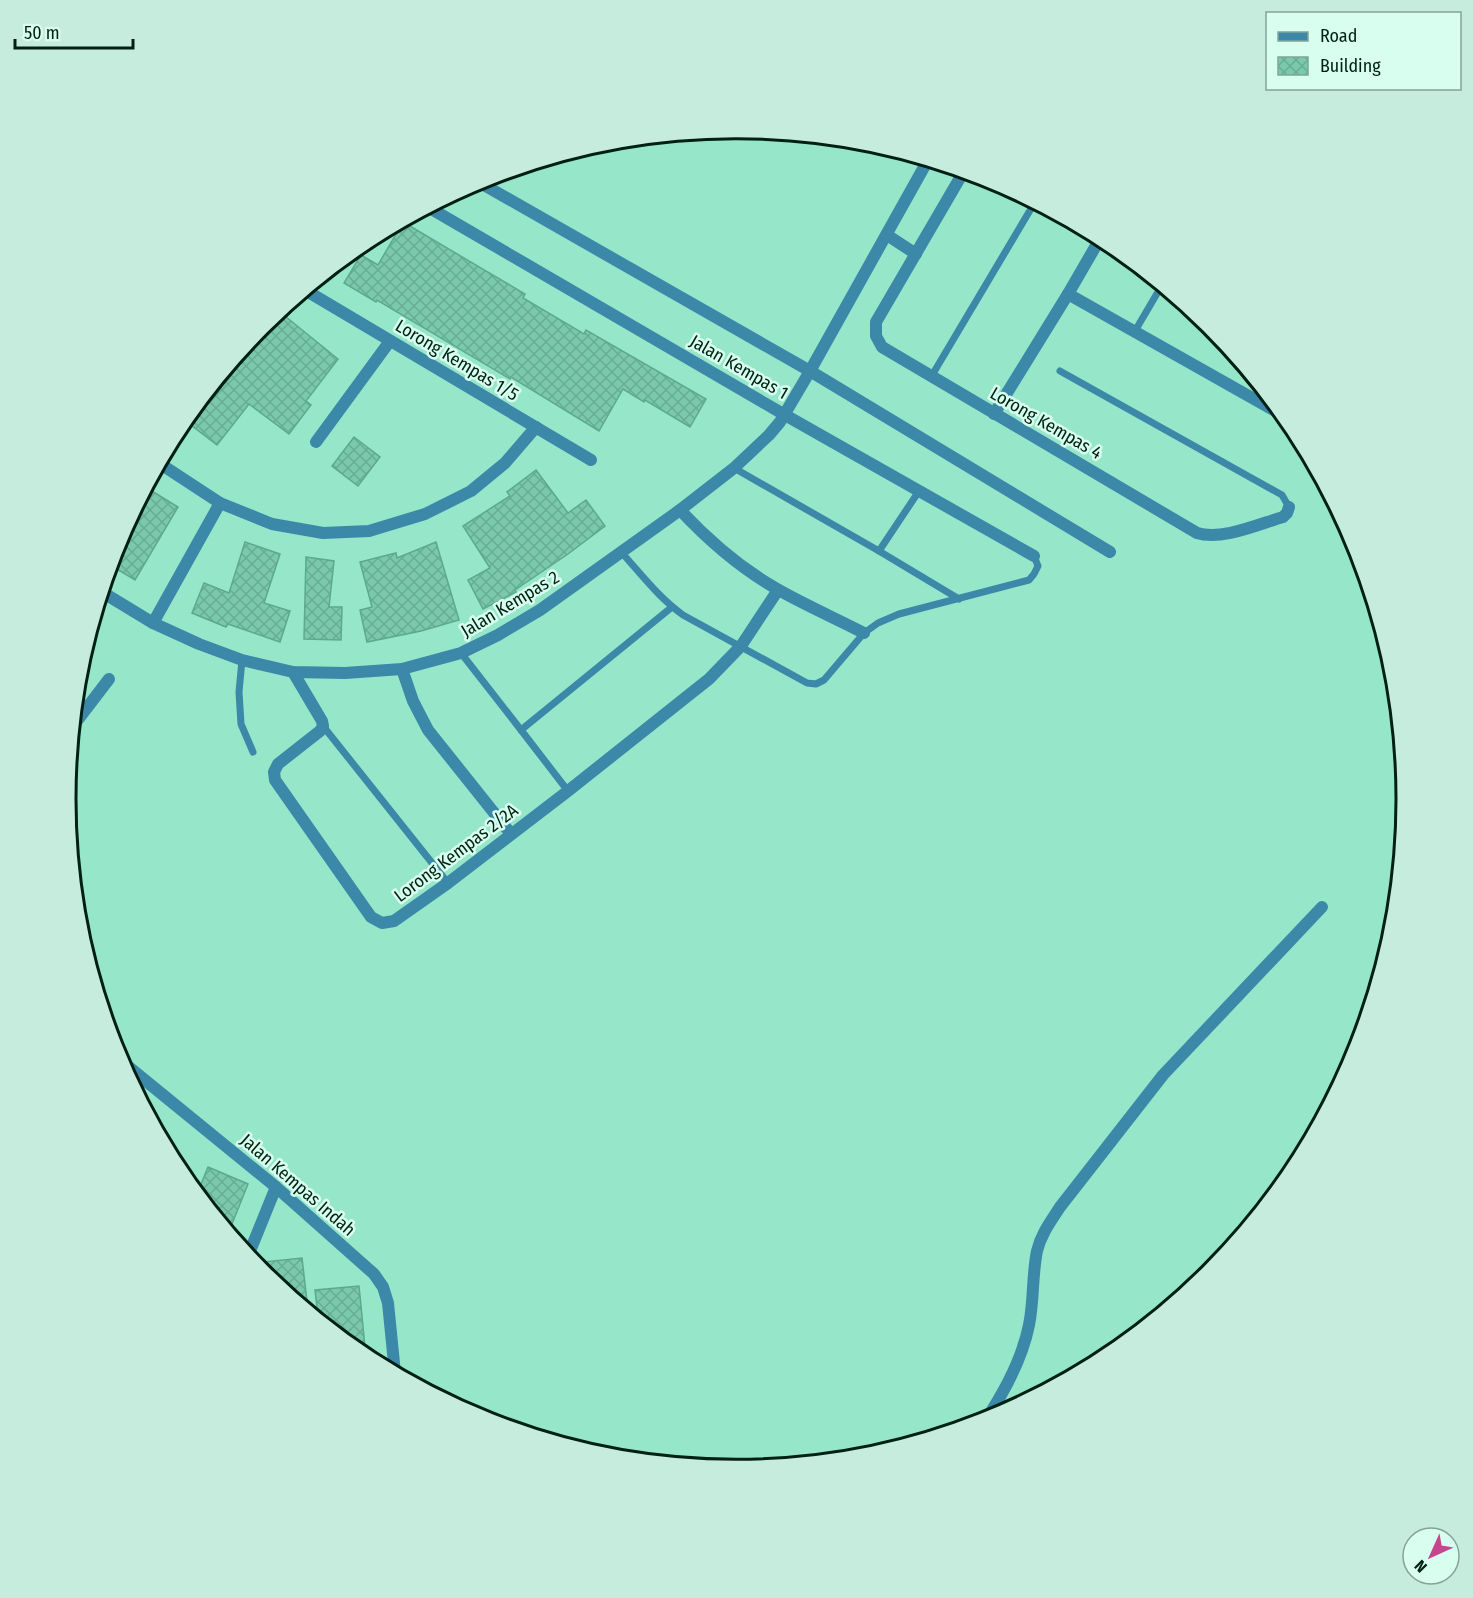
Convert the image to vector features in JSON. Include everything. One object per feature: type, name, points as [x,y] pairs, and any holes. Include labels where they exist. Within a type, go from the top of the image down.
[{"type":"street","name":"Jalan Kempas 2","points":[[109,596],[153,623],[199,644],[242,660],[293,672],[345,673],[402,669],[461,653],[498,635],[540,610],[622,553],[734,468],[769,435],[785,415],[924,166]]},
{"type":"street","name":"Lorong Kempas 4","points":[[960,178],[876,322],[878,342],[882,347],[1189,529],[1205,536],[1224,535],[1283,517],[1289,507]]},
{"type":"street","points":[[488,187],[810,371],[1110,552]]},
{"type":"street","name":"Jalan Kempas 1","points":[[436,212],[785,415],[1034,556]]},
{"type":"street","points":[[886,235],[916,254]]},
{"type":"street","points":[[994,414],[1096,246]]},
{"type":"street","name":"Lorong Kempas 1/5","points":[[312,294],[591,460]]},
{"type":"street","points":[[1068,294],[1266,406]]},
{"type":"street","points":[[316,441],[390,341]]},
{"type":"street","points":[[166,468],[220,503],[272,524],[323,533],[369,531],[425,514],[471,491],[505,463],[536,427]]},
{"type":"street","points":[[153,623],[220,503]]},
{"type":"street","points":[[680,510],[727,555],[778,590],[864,633]]},
{"type":"street","name":"Lorong Kempas 2/2A","points":[[323,726],[320,731],[278,764],[274,772],[275,780],[371,917],[382,923],[394,921],[448,883],[568,791],[709,679],[741,646],[778,590]]},
{"type":"street","points":[[402,669],[413,701],[428,730],[511,834]]},
{"type":"street","points":[[293,672],[323,726]]},
{"type":"street","points":[[82,714],[108,679]]},
{"type":"street","points":[[995,1406],[1020,1359],[1029,1324],[1037,1252],[1046,1228],[1060,1206],[1163,1075],[1322,908]]},
{"type":"street","name":"Jalan Kempas Indah","points":[[137,1074],[276,1187],[374,1274],[383,1287],[388,1303],[394,1363]]},
{"type":"street","points":[[252,1247],[276,1187]]},
{"type":"lane","points":[[931,377],[1031,209]]},
{"type":"lane","points":[[1135,331],[1158,292]]},
{"type":"lane","points":[[1060,371],[1282,495],[1289,507]]},
{"type":"lane","points":[[734,468],[959,599]]},
{"type":"lane","points":[[879,551],[919,491]]},
{"type":"lane","points":[[622,553],[672,608],[807,683],[816,684],[824,680],[864,633],[878,623],[899,614],[1029,580],[1038,566],[1034,556]]},
{"type":"lane","points":[[521,730],[672,608]]},
{"type":"lane","points":[[461,653],[568,791]]},
{"type":"lane","points":[[242,660],[239,692],[242,724],[253,752]]},
{"type":"lane","points":[[323,726],[448,883]]},
{"type":"building","points":[[409,226],[525,294],[523,298],[584,334],[586,330],[706,399],[690,427],[623,389],[599,431],[511,377],[510,379],[377,300],[376,302],[344,283],[362,256],[378,265],[396,234]]},
{"type":"building","points":[[286,317],[338,359],[306,401],[311,405],[289,434],[249,404],[217,445],[192,426],[240,364]]},
{"type":"building","points":[[354,437],[380,457],[358,486],[332,466]]},
{"type":"building","points":[[536,470],[568,513],[586,500],[605,526],[515,590],[516,592],[483,609],[468,580],[490,568],[463,526],[510,496],[507,492]]},
{"type":"building","points":[[153,492],[178,507],[135,580],[118,570]]},
{"type":"building","points":[[245,542],[280,554],[264,603],[290,611],[280,642],[228,624],[226,627],[192,613],[204,583],[229,593]]},
{"type":"building","points":[[436,542],[459,620],[421,631],[367,642],[360,610],[372,607],[360,562],[396,553],[397,558]]},
{"type":"building","points":[[306,557],[334,561],[329,607],[342,607],[341,640],[304,639]]},
{"type":"building","points":[[208,1167],[248,1184],[232,1224],[213,1201],[201,1184]]},
{"type":"building","points":[[302,1258],[307,1300],[301,1295],[266,1262]]},
{"type":"building","points":[[359,1286],[365,1344],[317,1308],[315,1290]]}]
